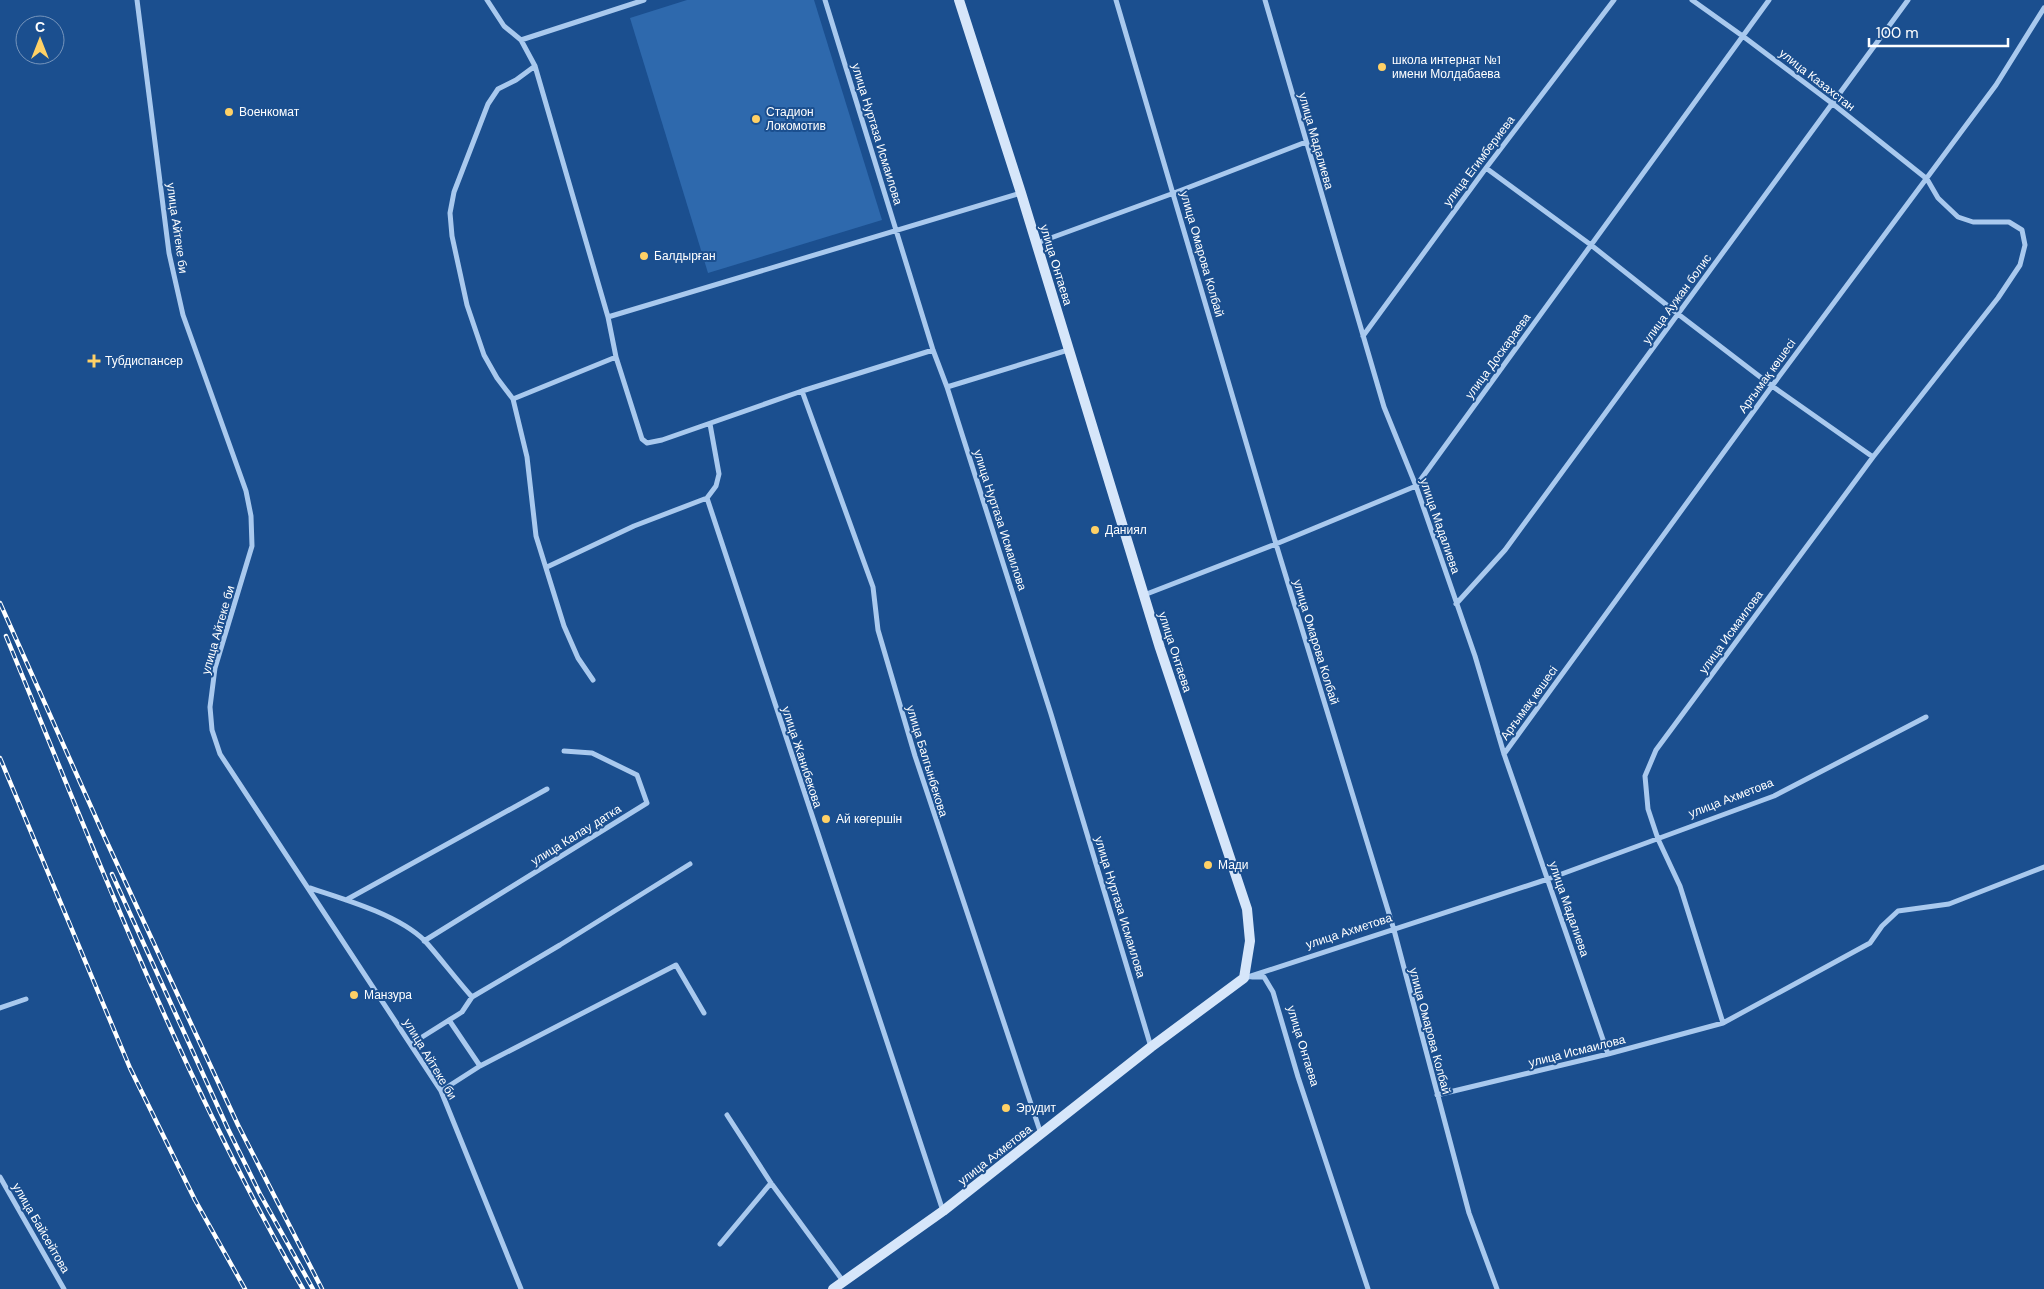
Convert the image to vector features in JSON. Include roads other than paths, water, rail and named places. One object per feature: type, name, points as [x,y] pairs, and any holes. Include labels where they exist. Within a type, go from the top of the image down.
[{"type":"main road","name":"улица Онтаева","points":[[959,0],[1021,194],[1160,648],[1247,909],[1250,941],[1244,978]]},
{"type":"main road","name":"улица Ахметова","points":[[833,1289],[943,1211],[1151,1047],[1244,978]]},
{"type":"street","name":"улица Айтеке би","points":[[137,0],[169,253],[183,315],[246,491],[251,516],[252,546],[215,668],[210,707],[212,730],[220,754],[310,888],[440,1090],[521,1289]]},
{"type":"street","points":[[487,0],[504,26],[521,40],[535,66],[608,317],[616,357],[642,439],[647,443],[662,440],[802,391],[933,350]]},
{"type":"street","points":[[521,40],[644,0]]},
{"type":"street","name":"улица Нуртаза Исмаилова","points":[[825,0],[933,350],[947,387],[1051,714],[1151,1047]]},
{"type":"street","name":"улица Омарова Колбай","points":[[1116,0],[1276,544],[1394,930],[1469,1213],[1497,1289]]},
{"type":"street","name":"улица Мадалиева","points":[[1265,0],[1384,407],[1416,486],[1474,656],[1504,754],[1608,1054]]},
{"type":"street","name":"улица Егимбериева","points":[[1363,336],[1486,168],[1614,0]]},
{"type":"street","name":"улица Казахстан","points":[[1692,0],[1744,36],[1927,179],[1938,198],[1958,217],[1973,222],[2009,222],[2022,230],[2025,245],[2020,265],[1998,298]]},
{"type":"street","name":"улица Доскараева","points":[[1416,486],[1769,0]]},
{"type":"street","name":"улица Аужан болис","points":[[1456,604],[1506,550],[1908,0]]},
{"type":"street","name":"Арғымақ көшесі","points":[[1504,754],[1772,386],[1996,85],[2044,8]]},
{"type":"street","points":[[535,66],[516,80],[498,89],[488,104],[454,192],[450,213],[452,236],[458,272],[484,355],[497,378],[514,399],[527,457],[536,536],[564,626],[578,658],[594,680]]},
{"type":"street","points":[[1036,243],[1174,194],[1306,142]]},
{"type":"street","points":[[1486,168],[1591,245],[1772,386],[1873,457]]},
{"type":"street","points":[[608,317],[1021,194]]},
{"type":"street","name":"улица Исмаилова","points":[[1722,1023],[1680,886],[1658,839],[1648,809],[1645,776],[1656,750],[1873,457],[1998,298]]},
{"type":"street","points":[[947,387],[1068,350]]},
{"type":"street","points":[[514,399],[616,357]]},
{"type":"street","name":"улица Балгынбекова","points":[[802,391],[873,587],[878,630],[915,756],[1041,1135]]},
{"type":"street","points":[[547,568],[634,526],[707,498],[716,486],[720,474],[710,424]]},
{"type":"street","points":[[1144,594],[1276,544],[1416,486]]},
{"type":"street","name":"улица Жанибекова","points":[[707,498],[943,1211]]},
{"type":"street","name":"улица Ахметова","points":[[1244,978],[1548,879],[1774,796],[1926,717]]},
{"type":"street","name":"улица Калау датка","points":[[424,941],[647,803],[637,775],[592,753],[564,751]]},
{"type":"street","points":[[346,900],[547,789]]},
{"type":"street","points":[[411,1044],[462,1012],[472,998],[690,864]]},
{"type":"street","name":"улица Исмаилова","points":[[1437,1095],[1608,1054],[1722,1023],[1870,943],[1882,926],[1898,911],[1948,904],[2044,867]]},
{"type":"street","points":[[310,888],[346,900],[407,927],[424,941],[472,998]]},
{"type":"street","points":[[440,1090],[480,1066],[676,965],[704,1013]]},
{"type":"street","name":"улица Онтаева","points":[[1244,978],[1264,976],[1273,992],[1298,1077],[1368,1289]]},
{"type":"street","points":[[0,1008],[26,999]]},
{"type":"street","points":[[449,1020],[480,1066]]},
{"type":"street","points":[[727,1115],[771,1183],[842,1281]]},
{"type":"street","name":"улица Байсейтова","points":[[0,1177],[64,1289]]},
{"type":"street","points":[[720,1244],[771,1183]]},
{"type":"railway","points":[[0,603],[105,838],[238,1125],[322,1289]]},
{"type":"railway","points":[[6,636],[108,885],[180,1050],[260,1211],[303,1289]]},
{"type":"railway","points":[[0,758],[130,1068],[195,1200],[245,1289]]},
{"type":"railway","points":[[112,874],[228,1129],[260,1194],[313,1289]]},
{"type":"place","name":"школа интернат №1 имени Молдабаева","points":[[1382,67]]},
{"type":"place","name":"Военкомат","points":[[229,112]]},
{"type":"place","name":"Стадион Локомотив","points":[[756,119]]},
{"type":"place","name":"Балдырған","points":[[644,256]]},
{"type":"place","name":"Тубдиспансер","points":[[94,361]]},
{"type":"place","name":"Даниял","points":[[1095,530]]},
{"type":"place","name":"Ай көгершін","points":[[826,819]]},
{"type":"place","name":"Мади","points":[[1208,865]]},
{"type":"place","name":"Манзура","points":[[354,995]]},
{"type":"place","name":"Эрудит","points":[[1006,1108]]}]
